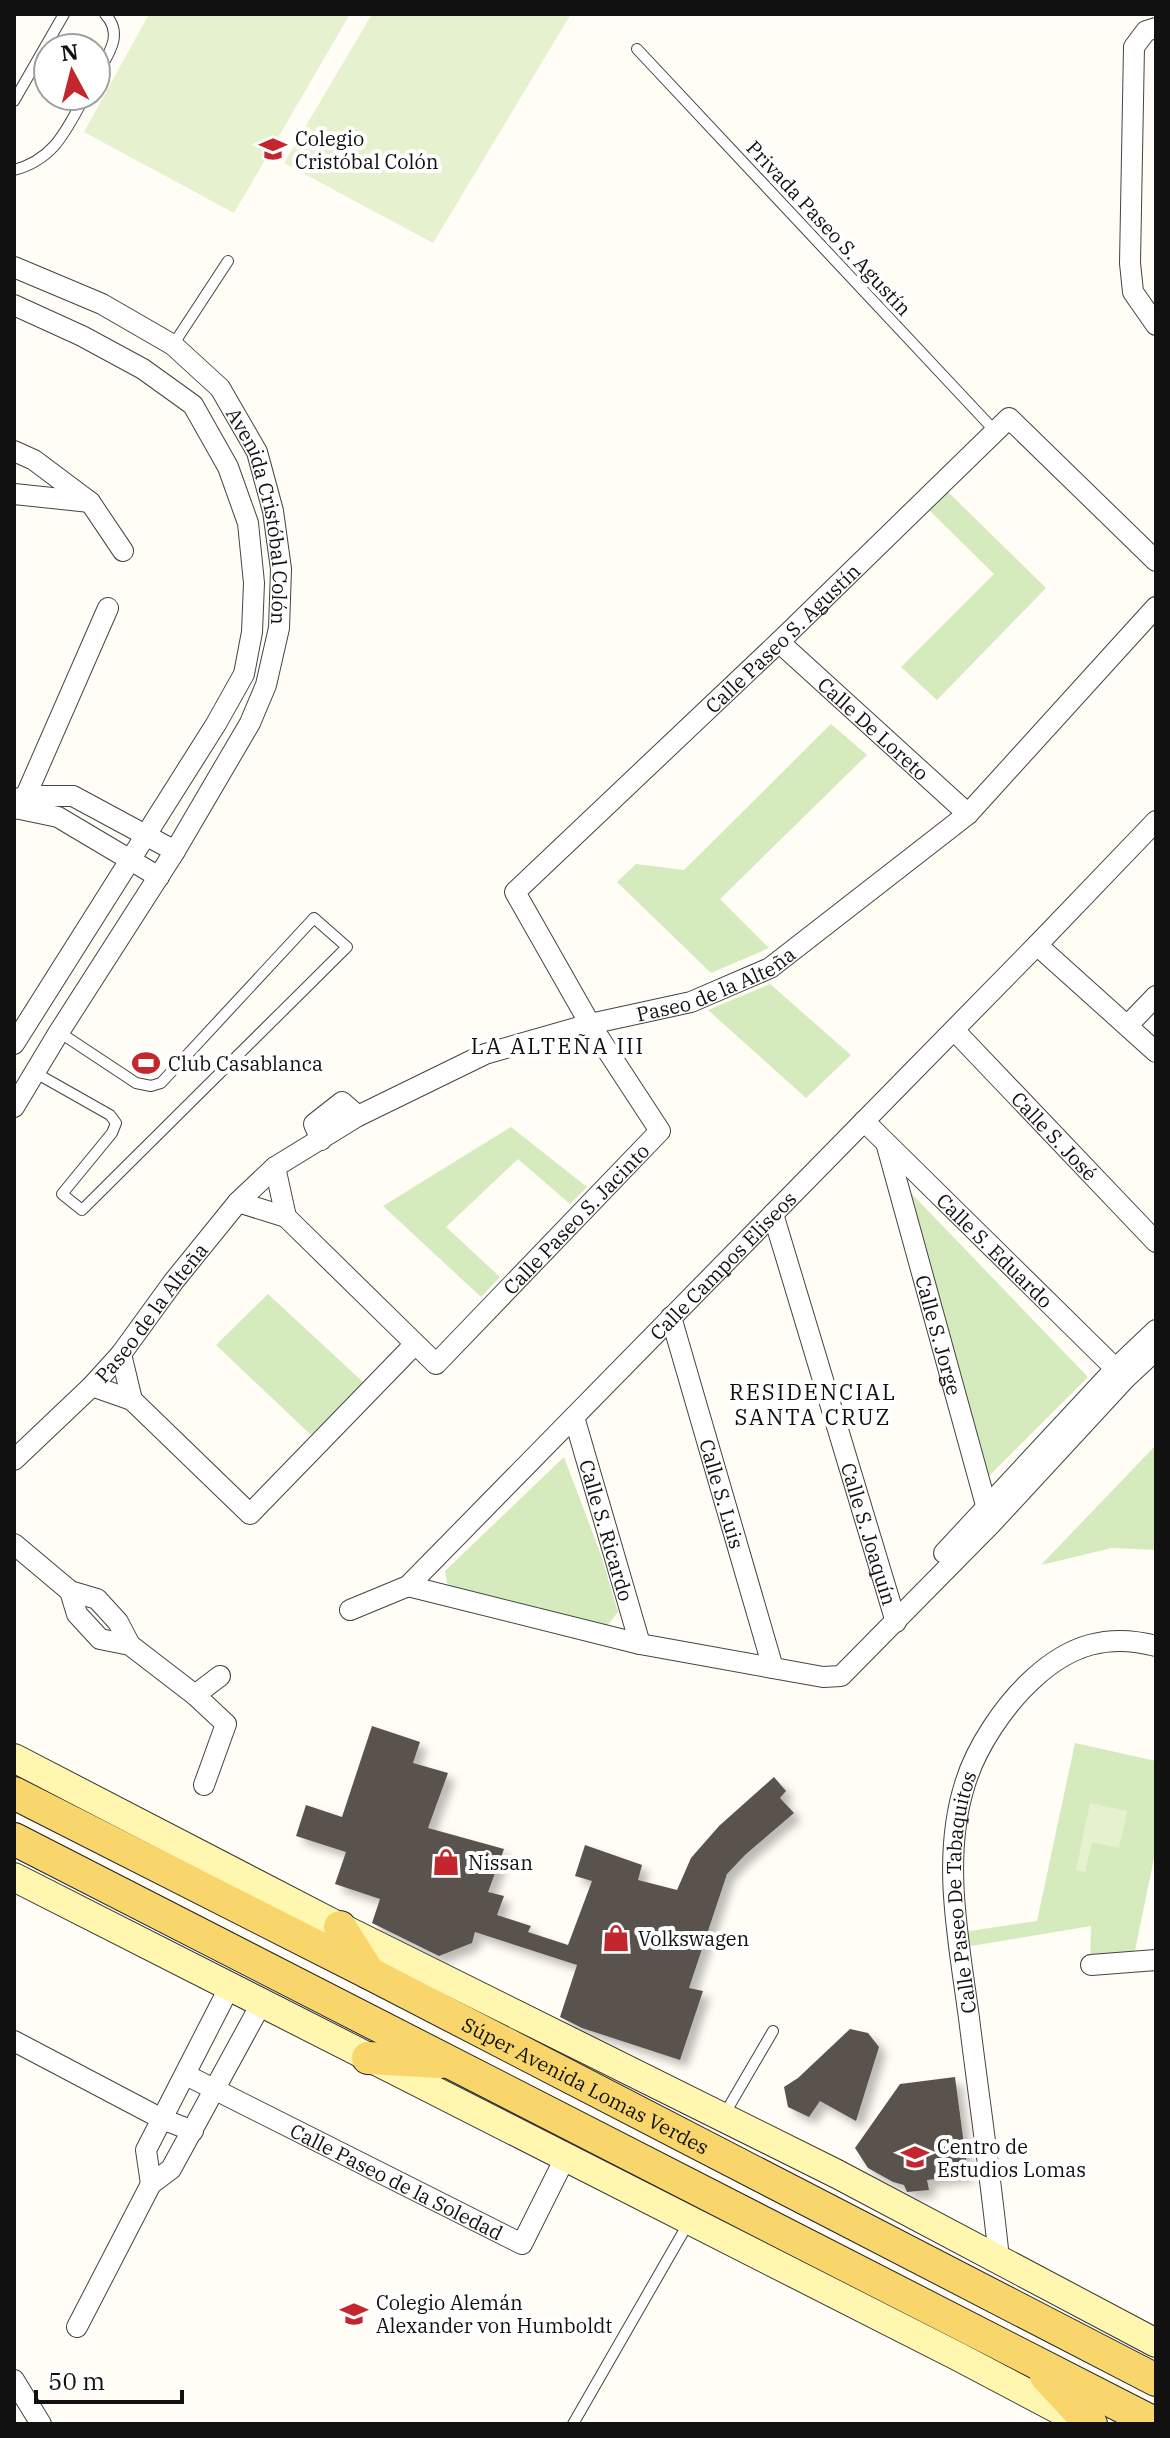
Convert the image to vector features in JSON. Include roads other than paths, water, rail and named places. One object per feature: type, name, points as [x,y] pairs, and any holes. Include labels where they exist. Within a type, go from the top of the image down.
[{"type":"main road","name":"Súper Avenida Lomas Verdes","points":[[14,1758],[340,1927],[837,2174],[1156,2343]]},
{"type":"main road","name":"Súper Avenida Lomas Verdes","points":[[14,1793],[1156,2380]]},
{"type":"main road","name":"Súper Avenida Lomas Verdes","points":[[14,1839],[1156,2424]]},
{"type":"main road","points":[[14,1877],[1089,2424]]},
{"type":"main road","points":[[340,1927],[369,1973]]},
{"type":"main road","points":[[368,2058],[451,2063]]},
{"type":"main road","points":[[1030,2359],[1089,2424]]},
{"type":"street","points":[[1156,28],[1146,31],[1134,47],[1130,263],[1133,292],[1156,325]]},
{"type":"street","name":"Avenida Cristóbal Colón","points":[[14,267],[102,304],[173,345],[220,388],[257,452],[273,511],[281,569],[279,628],[266,685],[250,723],[175,851],[14,1107]]},
{"type":"street","name":"Avenida Cristóbal Colón","points":[[14,305],[82,336],[143,369],[193,405],[228,467],[248,523],[254,583],[252,632],[244,674],[216,724],[14,1044]]},
{"type":"street","points":[[995,431],[1009,418],[1156,561]]},
{"type":"street","name":"Calle Paseo S. Agustín","points":[[590,1024],[515,892],[779,642],[995,431]]},
{"type":"street","points":[[14,451],[34,460],[90,502],[123,551]]},
{"type":"street","points":[[14,494],[90,502]]},
{"type":"street","name":"Paseo de la Alteña","points":[[14,1460],[121,1354],[174,1281],[238,1202],[275,1167],[358,1116],[485,1054],[590,1024],[691,1002],[770,968],[968,814],[1156,607]]},
{"type":"street","points":[[18,802],[108,608]]},
{"type":"street","name":"Calle De Loreto","points":[[779,642],[968,814]]},
{"type":"street","points":[[18,802],[73,796],[175,851]]},
{"type":"street","points":[[18,802],[58,817],[159,877]]},
{"type":"street","name":"Calle Campos Eliseos","points":[[350,1610],[408,1586],[1156,821]]},
{"type":"street","points":[[1037,945],[1156,1052]]},
{"type":"street","points":[[1128,1025],[1156,996]]},
{"type":"street","name":"Calle Paseo S. Jacinto","points":[[415,1344],[436,1364],[660,1131],[590,1024]]},
{"type":"street","name":"Calle S. José","points":[[954,1030],[1156,1242]]},
{"type":"street","name":"Calle S. Eduardo","points":[[864,1121],[1120,1374]]},
{"type":"street","name":"Calle S. Jorge","points":[[887,1146],[989,1516]]},
{"type":"street","points":[[275,1167],[286,1217]]},
{"type":"street","points":[[92,1386],[132,1400],[250,1514],[415,1344],[286,1217],[238,1202]]},
{"type":"street","name":"Calle S. Joaquín","points":[[773,1214],[894,1616]]},
{"type":"street","name":"Calle S. Luis","points":[[671,1317],[773,1668]]},
{"type":"street","points":[[408,1586],[640,1644],[823,1677],[894,1616],[1120,1374],[1156,1330]]},
{"type":"street","points":[[1120,1374],[1156,1350]]},
{"type":"street","points":[[121,1354],[132,1400]]},
{"type":"street","name":"Calle S. Ricardo","points":[[574,1417],[640,1644]]},
{"type":"street","points":[[14,1544],[70,1591],[97,1599],[118,1622],[130,1645],[195,1695],[226,1724],[204,1785]]},
{"type":"street","name":"Calle Paseo De Tabaquitos","points":[[999,2259],[954,1911],[954,1841],[965,1783],[990,1730],[1020,1691],[1052,1662],[1089,1644],[1136,1641],[1156,1646]]},
{"type":"street","points":[[195,1695],[220,1676]]},
{"type":"street","points":[[1091,1965],[1156,1960]]},
{"type":"street","points":[[151,2184],[146,2150],[229,1988]]},
{"type":"street","points":[[77,2327],[151,2184],[171,2169],[261,2004]]},
{"type":"street","points":[[14,2041],[162,2119],[193,2131]]},
{"type":"street","name":"Calle Paseo de la Soledad","points":[[186,2075],[522,2244],[565,2158]]},
{"type":"street","points":[[14,2380],[41,2424]]},
{"type":"lane","points":[[14,101],[64,14]]},
{"type":"lane","points":[[105,14],[115,32],[112,47]]},
{"type":"lane","name":"Privada Paseo S. Agustín","points":[[637,49],[995,431]]},
{"type":"lane","points":[[14,170],[48,155],[76,112]]},
{"type":"lane","points":[[173,345],[228,261]]},
{"type":"lane","points":[[34,1072],[110,1115],[116,1123],[112,1133],[62,1194],[82,1210],[347,947],[314,918],[161,1083],[151,1086],[136,1083],[59,1032]]},
{"type":"lane","points":[[723,2117],[773,2031]]},
{"type":"lane","points":[[573,2424],[690,2220]]},
{"type":"place","name":"Colegio Cristóbal Colón","points":[[273,149]]},
{"type":"place","name":"Club Casablanca","points":[[146,1063]]},
{"type":"place","name":"Nissan","points":[[446,1862]]},
{"type":"place","name":"Volkswagen","points":[[616,1938]]},
{"type":"place","name":"Centro de Estudios Lomas","points":[[915,2157]]},
{"type":"place","name":"Colegio Alemán Alexander von Humboldt","points":[[354,2314]]},
{"type":"district","name":"LA ALTEÑA III","points":[[558,1045]]},
{"type":"district","name":"RESIDENCIAL SANTA CRUZ","points":[[813,1404]]}]
